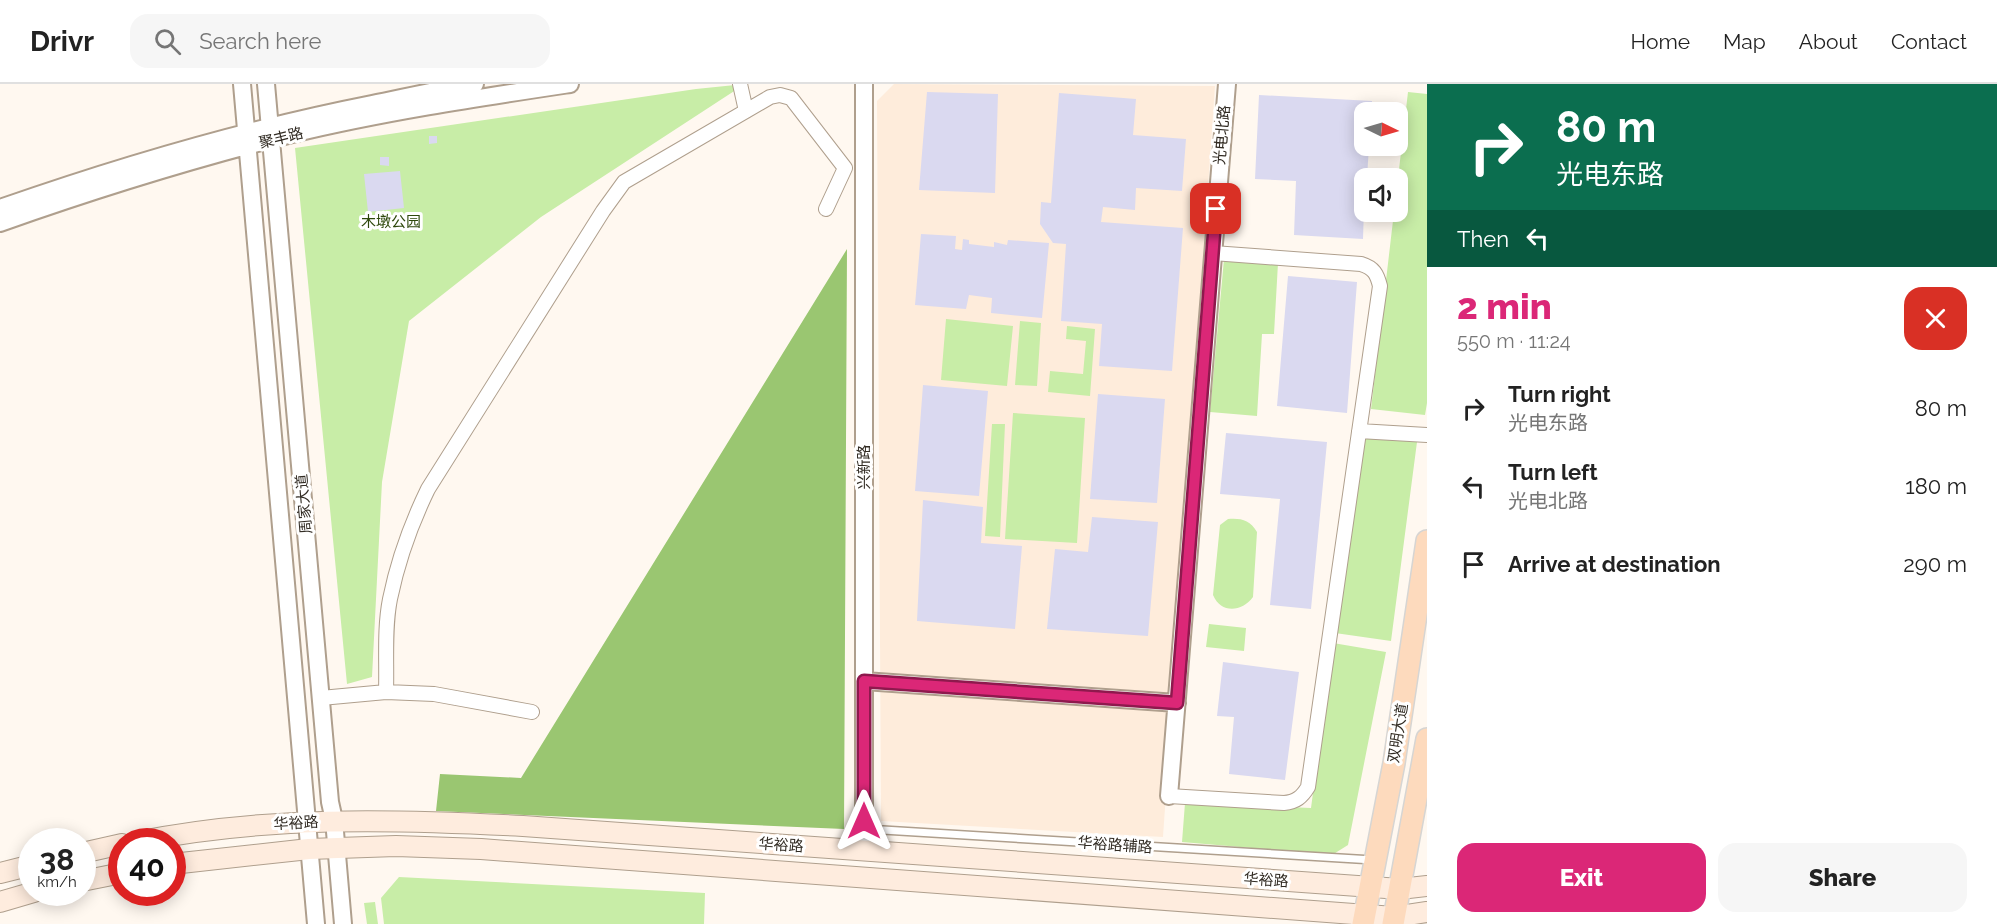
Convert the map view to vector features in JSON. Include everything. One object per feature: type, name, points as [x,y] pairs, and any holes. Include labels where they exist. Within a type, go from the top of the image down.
[{"type":"main road","name":"双明大道","points":[[1364,919],[1394,763],[1427,541]]},
{"type":"main road","name":"双明大道","points":[[1394,920],[1427,739]]},
{"type":"main road","points":[[1423,768],[1427,814]]},
{"type":"main road","name":"华裕路","points":[[186,833],[251,825],[334,820],[425,820],[1370,887],[1401,889],[1427,886]]},
{"type":"main road","name":"华裕路","points":[[186,862],[309,849],[396,846],[552,853],[1364,919],[1394,920],[1427,912]]},
{"type":"main road","points":[[0,873],[18,868]]},
{"type":"main road","points":[[0,902],[18,897]]},
{"type":"street","name":"周家大道","points":[[242,84],[316,924]]},
{"type":"street","name":"周家大道","points":[[266,84],[330,802],[334,820],[343,924]]},
{"type":"street","name":"聚丰路","points":[[0,208],[125,166],[475,84]]},
{"type":"street","name":"聚丰路","points":[[270,133],[570,84]]},
{"type":"street","points":[[740,84],[746,111]]},
{"type":"street","name":"兴新路","points":[[864,84],[864,851]]},
{"type":"street","name":"光电北路","points":[[1169,796],[1227,84]]},
{"type":"street","points":[[386,692],[390,601],[415,516],[428,489],[603,211],[624,182],[770,97],[780,95],[791,98],[845,168],[826,209]]},
{"type":"street","name":"聚丰路","points":[[0,223],[247,139]]},
{"type":"street","points":[[1169,796],[1284,803],[1294,802],[1303,795],[1308,787],[1380,286],[1377,274],[1371,267],[1361,264],[1213,254]]},
{"type":"street","points":[[1359,431],[1427,435]]},
{"type":"street","points":[[864,681],[1177,703]]},
{"type":"street","points":[[321,698],[386,692],[434,694],[532,712]]},
{"type":"lane","name":"华裕路辅路","points":[[864,851],[883,830],[1376,861]]},
{"type":"shaded area","points":[[894,84],[1215,86],[1163,837],[881,821],[877,101]]},
{"type":"green space","name":"木墩公园","points":[[745,84],[541,217],[409,321],[382,482],[372,677],[347,684],[295,148],[696,89]]},
{"type":"green space","points":[[1408,92],[1427,94],[1427,403],[1425,415],[1371,409],[1393,222],[1408,222],[1408,168],[1399,168],[1401,156],[1408,156]]},
{"type":"green space","points":[[847,249],[844,829],[436,811],[440,774],[521,778]]},
{"type":"green space","points":[[1224,259],[1278,263],[1274,334],[1262,334],[1257,416],[1210,412]]},
{"type":"green space","points":[[946,319],[1013,326],[1007,386],[941,380]]},
{"type":"green space","points":[[1020,321],[1041,323],[1037,386],[1015,385]]},
{"type":"green space","points":[[1067,326],[1095,329],[1090,396],[1048,392],[1050,371],[1083,374],[1086,341],[1066,339]]},
{"type":"green space","points":[[1013,413],[1085,418],[1077,543],[1005,539]]},
{"type":"green space","points":[[992,424],[1005,424],[1000,537],[985,536]]},
{"type":"green space","points":[[1363,435],[1417,442],[1391,641],[1335,633]]},
{"type":"green space","points":[[1228,519],[1245,521],[1257,532],[1253,597],[1243,606],[1232,609],[1221,605],[1213,595],[1220,525]]},
{"type":"green space","points":[[1209,624],[1246,628],[1244,651],[1206,647]]},
{"type":"green space","points":[[1333,643],[1386,652],[1348,845],[1332,855],[1182,842],[1185,803],[1311,808]]},
{"type":"green space","points":[[399,877],[705,893],[704,924],[384,924],[381,898]]},
{"type":"green space","points":[[375,902],[378,924],[367,924],[364,903]]},
{"type":"building","points":[[927,92],[998,94],[995,193],[919,190]]},
{"type":"building","points":[[1059,93],[1136,99],[1133,135],[1186,139],[1182,191],[1136,188],[1135,210],[1103,207],[1101,222],[1183,228],[1172,371],[1099,366],[1102,324],[1061,321],[1066,244],[1053,243],[1040,224],[1041,202],[1051,203]]},
{"type":"building","points":[[1259,95],[1372,101],[1354,102],[1354,156],[1368,156],[1368,168],[1354,168],[1354,222],[1364,222],[1363,239],[1294,235],[1296,181],[1255,179]]},
{"type":"building","points":[[429,136],[437,136],[437,143],[429,144]]},
{"type":"building","points":[[380,157],[389,157],[389,166],[380,165]]},
{"type":"building","points":[[400,171],[404,208],[368,212],[364,174]]},
{"type":"building","points":[[921,234],[956,236],[955,249],[962,250],[963,239],[969,240],[969,244],[994,247],[994,242],[1007,245],[1008,240],[1049,243],[1042,318],[991,313],[992,298],[969,295],[966,309],[915,305]]},
{"type":"building","points":[[1288,276],[1357,282],[1347,413],[1277,406]]},
{"type":"building","points":[[923,385],[988,391],[979,496],[915,491]]},
{"type":"building","points":[[1098,394],[1165,399],[1157,503],[1090,499]]},
{"type":"building","points":[[1226,433],[1327,442],[1311,609],[1270,605],[1280,499],[1220,494]]},
{"type":"building","points":[[923,500],[983,507],[981,543],[1022,546],[1015,629],[917,621]]},
{"type":"building","points":[[1092,517],[1158,522],[1148,636],[1047,629],[1055,549],[1088,552]]},
{"type":"building","points":[[1223,662],[1299,672],[1285,780],[1229,774],[1234,717],[1217,716]]},
{"type":"route","points":[[864,821],[864,681],[1177,703],[1216,209]]}]
